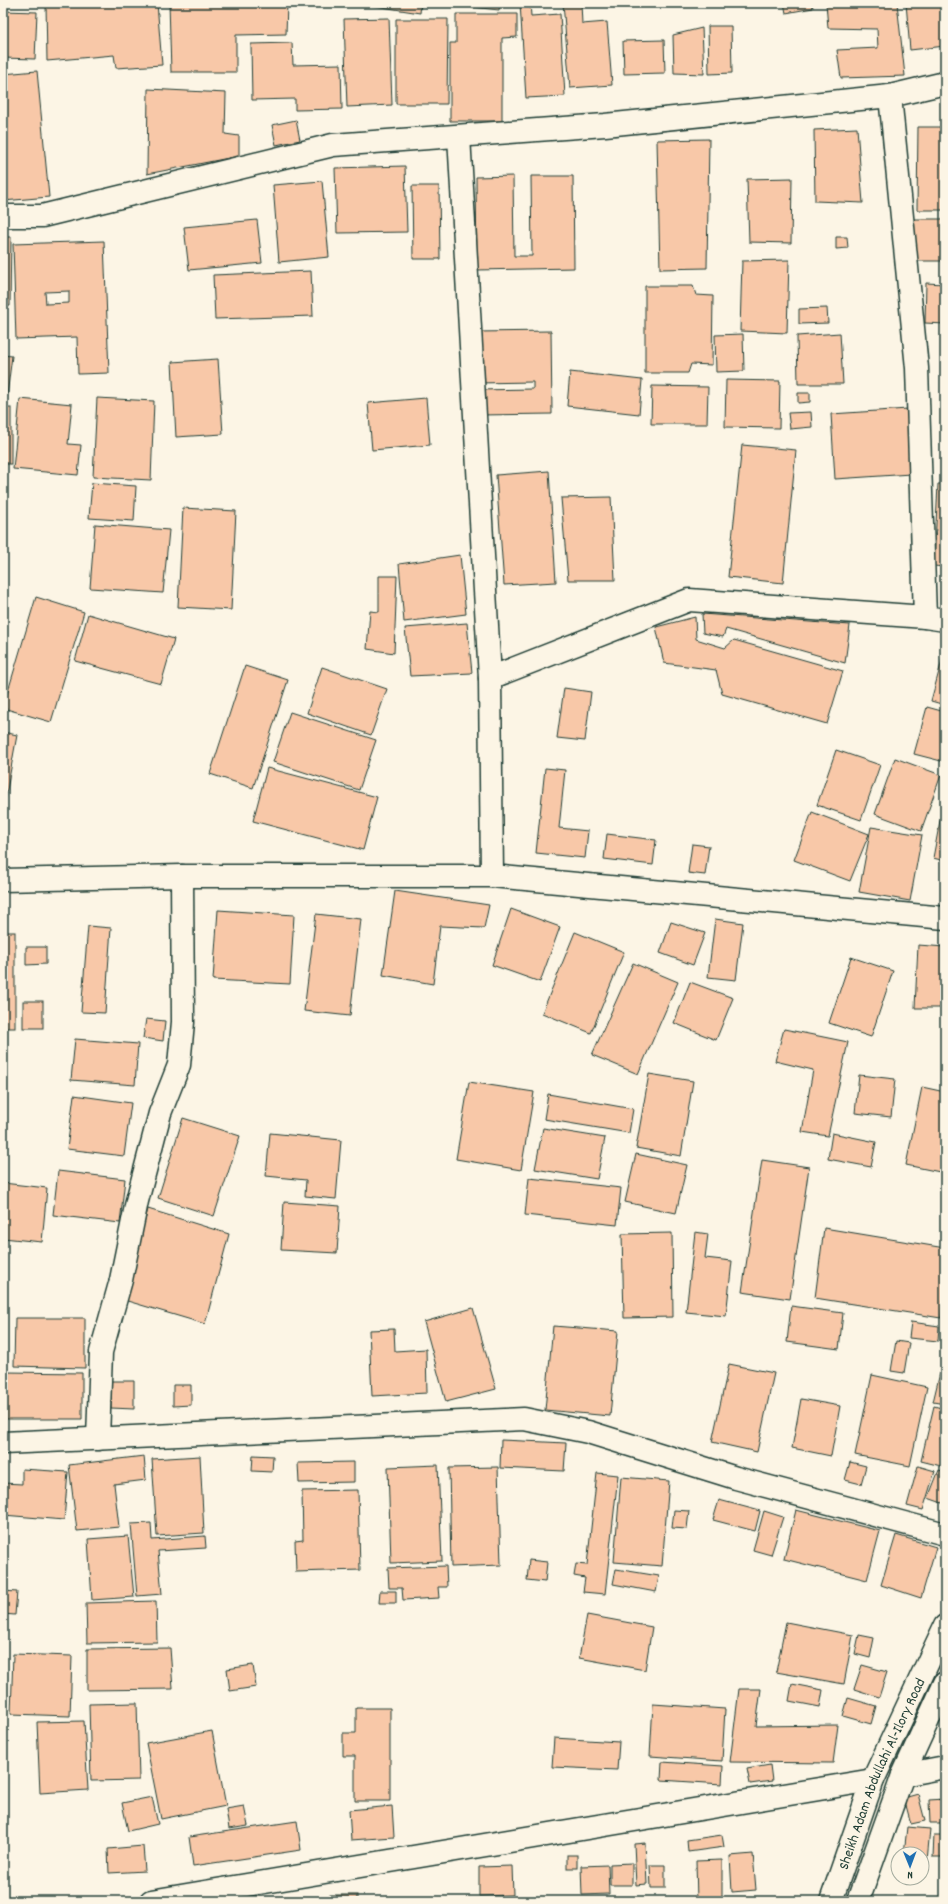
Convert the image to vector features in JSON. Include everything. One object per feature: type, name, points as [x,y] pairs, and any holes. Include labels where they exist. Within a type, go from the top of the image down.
[{"type":"street","points":[[3,216],[42,216],[333,145],[605,125],[890,96],[945,83]]},
{"type":"street","points":[[490,678],[688,600],[935,618],[917,368],[890,96]]},
{"type":"street","points":[[459,136],[490,678],[492,876]]},
{"type":"street","points":[[98,1439],[101,1352],[121,1280],[137,1201],[160,1113],[179,1065],[183,1022],[182,876]]},
{"type":"street","points":[[3,880],[182,876],[492,876],[945,918]]},
{"type":"street","points":[[3,1443],[524,1419],[588,1432],[736,1478],[945,1534]]},
{"type":"street","name":"Sheikh Adam Abdullahi Al-Ilory Road","points":[[831,1901],[873,1780],[945,1626]]},
{"type":"street","name":"Sheikh Adam Abdullahi Al-Ilory Road","points":[[858,1901],[902,1775],[945,1683]]},
{"type":"street","points":[[902,1775],[945,1767]]},
{"type":"street","points":[[151,1901],[873,1780]]},
{"type":"building","points":[[46,3],[157,3],[162,65],[116,68],[114,55],[47,61]]},
{"type":"building","points":[[169,3],[287,3],[286,34],[236,35],[236,72],[171,72]]},
{"type":"building","points":[[356,3],[421,3],[420,13]]},
{"type":"building","points":[[435,3],[500,3],[499,10]]},
{"type":"building","points":[[520,3],[530,3],[531,16],[560,14],[565,96],[526,98]]},
{"type":"building","points":[[563,3],[581,3],[582,24],[607,22],[612,85],[570,88]]},
{"type":"building","points":[[784,3],[812,3],[813,8],[786,13]]},
{"type":"building","points":[[826,3],[897,3],[905,76],[841,78],[837,50],[878,48],[877,29],[828,28]]},
{"type":"building","points":[[906,3],[945,3],[945,46],[910,50]]},
{"type":"building","points":[[3,11],[37,12],[35,59],[3,58]]},
{"type":"building","points":[[456,14],[517,14],[517,37],[502,38],[502,121],[450,121],[450,43],[456,43]]},
{"type":"building","points":[[389,18],[392,105],[347,107],[344,19]]},
{"type":"building","points":[[396,19],[448,19],[447,104],[396,104]]},
{"type":"building","points":[[708,26],[731,26],[732,73],[709,74]]},
{"type":"building","points":[[702,28],[704,74],[674,73],[673,35]]},
{"type":"building","points":[[664,40],[665,73],[624,74],[623,41]]},
{"type":"building","points":[[292,43],[293,65],[341,64],[342,109],[295,110],[295,99],[252,100],[251,44]]},
{"type":"building","points":[[37,71],[49,197],[3,201],[3,74]]},
{"type":"building","points":[[148,89],[226,93],[225,134],[239,136],[239,156],[147,174]]},
{"type":"building","points":[[296,120],[300,140],[276,145],[272,125]]},
{"type":"building","points":[[918,127],[945,127],[945,210],[917,210]]},
{"type":"building","points":[[857,128],[863,203],[815,201],[814,130]]},
{"type":"building","points":[[709,139],[707,268],[660,269],[657,140]]},
{"type":"building","points":[[405,166],[407,232],[337,233],[335,168]]},
{"type":"building","points":[[513,176],[514,256],[532,256],[531,176],[573,176],[574,268],[477,270],[476,177]]},
{"type":"building","points":[[792,178],[791,243],[749,242],[747,179]]},
{"type":"building","points":[[322,181],[329,257],[279,262],[273,185]]},
{"type":"building","points":[[412,186],[439,186],[440,259],[413,259]]},
{"type":"building","points":[[914,219],[945,219],[945,261],[912,261]]},
{"type":"building","points":[[257,220],[262,263],[189,270],[184,227]]},
{"type":"building","points":[[3,237],[11,237],[10,306],[3,306]]},
{"type":"building","points":[[836,237],[847,237],[848,248],[836,249]]},
{"type":"building","points":[[104,241],[109,373],[78,374],[77,337],[16,339],[13,244]],"holes":[[[69,291],[69,303],[46,304],[45,292]]]},
{"type":"building","points":[[789,260],[787,333],[740,331],[742,261]]},
{"type":"building","points":[[311,271],[313,316],[215,319],[213,275]]},
{"type":"building","points":[[926,283],[945,284],[945,324],[925,323]]},
{"type":"building","points":[[645,286],[693,286],[696,295],[713,296],[712,365],[691,364],[688,373],[645,373]]},
{"type":"building","points":[[827,308],[828,323],[799,324],[799,309]]},
{"type":"building","points":[[551,331],[552,414],[479,415],[479,390],[533,389],[533,382],[477,383],[477,332]]},
{"type":"building","points":[[840,333],[843,384],[798,384],[797,336]]},
{"type":"building","points":[[743,334],[744,371],[716,372],[715,335]]},
{"type":"building","points":[[3,355],[12,356],[6,403],[3,402]]},
{"type":"building","points":[[218,359],[223,434],[176,437],[172,362]]},
{"type":"building","points":[[570,372],[642,380],[639,414],[567,406]]},
{"type":"building","points":[[726,380],[780,381],[779,428],[725,427]]},
{"type":"building","points":[[652,386],[708,387],[707,424],[651,424]]},
{"type":"building","points":[[798,393],[810,393],[810,402],[798,403]]},
{"type":"building","points":[[97,398],[154,401],[151,480],[93,477]]},
{"type":"building","points":[[426,398],[430,445],[372,450],[368,403]]},
{"type":"building","points":[[20,399],[72,404],[68,444],[81,445],[78,475],[13,469]]},
{"type":"building","points":[[3,408],[11,408],[11,464],[3,464]]},
{"type":"building","points":[[908,409],[911,474],[835,479],[831,414]]},
{"type":"building","points":[[811,412],[812,427],[790,429],[788,413]]},
{"type":"building","points":[[742,445],[796,450],[783,583],[728,577]]},
{"type":"building","points":[[549,471],[556,582],[504,585],[496,475]]},
{"type":"building","points":[[92,483],[136,486],[134,521],[89,518]]},
{"type":"building","points":[[938,484],[945,484],[945,567],[934,566]]},
{"type":"building","points":[[611,497],[615,580],[568,580],[561,498]]},
{"type":"building","points":[[183,508],[236,511],[231,610],[178,607]]},
{"type":"building","points":[[95,524],[169,530],[163,593],[90,588]]},
{"type":"building","points":[[460,555],[466,614],[404,622],[399,564]]},
{"type":"building","points":[[379,576],[397,576],[394,653],[367,649],[370,611],[379,612]]},
{"type":"building","points":[[36,597],[84,612],[51,722],[3,708]]},
{"type":"building","points":[[88,614],[174,639],[161,684],[75,661]]},
{"type":"building","points":[[702,614],[850,625],[845,663],[726,629],[723,637],[703,633]]},
{"type":"building","points":[[695,617],[696,639],[725,648],[734,640],[843,671],[827,724],[722,694],[716,670],[664,663],[656,627]]},
{"type":"building","points":[[467,623],[472,673],[410,676],[405,628]]},
{"type":"building","points":[[945,649],[945,705],[931,701]]},
{"type":"building","points":[[245,666],[288,680],[253,788],[210,774]]},
{"type":"building","points":[[322,667],[387,689],[371,735],[307,713]]},
{"type":"building","points":[[564,688],[591,692],[585,741],[557,738]]},
{"type":"building","points":[[927,707],[945,712],[945,762],[914,754]]},
{"type":"building","points":[[290,712],[376,740],[359,790],[273,762]]},
{"type":"building","points":[[3,732],[17,735],[3,812]]},
{"type":"building","points":[[836,750],[880,765],[861,820],[817,805]]},
{"type":"building","points":[[895,758],[941,775],[921,831],[875,814]]},
{"type":"building","points":[[267,768],[377,797],[363,850],[253,821]]},
{"type":"building","points":[[545,768],[565,770],[559,828],[588,831],[585,858],[536,853]]},
{"type":"building","points":[[945,794],[945,861],[933,858]]},
{"type":"building","points":[[812,812],[869,834],[850,881],[794,860]]},
{"type":"building","points":[[871,827],[922,835],[910,901],[859,892]]},
{"type":"building","points":[[607,834],[656,840],[653,865],[604,859]]},
{"type":"building","points":[[692,844],[709,846],[705,875],[688,873]]},
{"type":"building","points":[[395,891],[489,905],[484,928],[440,926],[433,984],[383,975]]},
{"type":"building","points":[[511,909],[560,927],[540,982],[492,965]]},
{"type":"building","points":[[218,910],[294,915],[290,984],[213,980]]},
{"type":"building","points":[[316,914],[361,919],[350,1016],[304,1011]]},
{"type":"building","points":[[715,919],[743,923],[736,980],[708,977]]},
{"type":"building","points":[[671,922],[705,933],[693,965],[660,953]]},
{"type":"building","points":[[88,926],[111,928],[105,1013],[81,1012]]},
{"type":"building","points":[[3,932],[15,932],[15,1028],[3,1028]]},
{"type":"building","points":[[575,932],[624,952],[591,1033],[542,1013]]},
{"type":"building","points":[[918,945],[945,947],[945,1008],[915,1008]]},
{"type":"building","points":[[26,947],[46,947],[46,964],[26,965]]},
{"type":"building","points":[[851,957],[893,971],[871,1037],[829,1023]]},
{"type":"building","points":[[633,963],[678,982],[638,1074],[592,1055]]},
{"type":"building","points":[[690,982],[733,998],[716,1040],[674,1023]]},
{"type":"building","points":[[23,1001],[43,1001],[43,1028],[23,1028]]},
{"type":"building","points":[[146,1019],[165,1021],[163,1041],[143,1038]]},
{"type":"building","points":[[784,1029],[848,1042],[828,1136],[802,1132],[813,1070],[775,1061]]},
{"type":"building","points":[[75,1039],[138,1044],[135,1085],[71,1080]]},
{"type":"building","points":[[649,1074],[693,1081],[681,1156],[636,1148]]},
{"type":"building","points":[[859,1075],[895,1079],[891,1117],[855,1113]]},
{"type":"building","points":[[469,1082],[534,1092],[521,1170],[456,1159]]},
{"type":"building","points":[[922,1087],[945,1092],[945,1173],[906,1165]]},
{"type":"building","points":[[548,1094],[633,1109],[629,1133],[544,1119]]},
{"type":"building","points":[[74,1095],[131,1103],[124,1156],[67,1149]]},
{"type":"building","points":[[183,1118],[240,1136],[214,1216],[158,1198]]},
{"type":"building","points":[[543,1128],[605,1138],[597,1179],[535,1169]]},
{"type":"building","points":[[270,1133],[341,1140],[336,1199],[305,1196],[306,1180],[266,1176]]},
{"type":"building","points":[[832,1133],[876,1142],[871,1167],[828,1159]]},
{"type":"building","points":[[636,1154],[687,1165],[676,1213],[625,1202]]},
{"type":"building","points":[[762,1160],[809,1167],[790,1299],[742,1292]]},
{"type":"building","points":[[58,1171],[125,1179],[120,1223],[53,1215]]},
{"type":"building","points":[[529,1178],[621,1188],[617,1225],[525,1215]]},
{"type":"building","points":[[3,1183],[47,1188],[42,1242],[3,1238]]},
{"type":"building","points":[[284,1202],[340,1206],[337,1253],[281,1250]]},
{"type":"building","points":[[148,1209],[229,1234],[205,1324],[124,1300]]},
{"type":"building","points":[[824,1228],[945,1248],[945,1287],[941,1318],[815,1298]]},
{"type":"building","points":[[695,1232],[708,1234],[705,1258],[732,1261],[726,1316],[686,1312]]},
{"type":"building","points":[[672,1233],[673,1317],[624,1318],[622,1234]]},
{"type":"building","points":[[791,1306],[843,1313],[839,1349],[787,1342]]},
{"type":"building","points":[[473,1308],[496,1389],[446,1402],[424,1322]]},
{"type":"building","points":[[15,1318],[85,1318],[85,1368],[14,1366]]},
{"type":"building","points":[[911,1322],[939,1326],[938,1341],[909,1338]]},
{"type":"building","points":[[553,1326],[618,1331],[610,1416],[545,1410]]},
{"type":"building","points":[[394,1329],[395,1351],[426,1349],[427,1393],[372,1396],[369,1330]]},
{"type":"building","points":[[896,1341],[909,1343],[904,1373],[891,1371]]},
{"type":"building","points":[[945,1352],[945,1404],[933,1402]]},
{"type":"building","points":[[729,1364],[774,1373],[757,1452],[712,1442]]},
{"type":"building","points":[[6,1372],[82,1373],[82,1419],[6,1419]]},
{"type":"building","points":[[872,1375],[927,1387],[910,1466],[855,1455]]},
{"type":"building","points":[[111,1381],[134,1381],[134,1409],[111,1408]]},
{"type":"building","points":[[173,1385],[191,1385],[191,1405],[173,1406]]},
{"type":"building","points":[[801,1399],[840,1406],[831,1456],[792,1448]]},
{"type":"building","points":[[934,1406],[945,1409],[945,1467],[921,1461]]},
{"type":"building","points":[[501,1440],[566,1443],[564,1471],[500,1468]]},
{"type":"building","points":[[253,1455],[273,1456],[272,1472],[252,1471]]},
{"type":"building","points":[[144,1456],[146,1480],[114,1484],[119,1527],[77,1531],[69,1465]]},
{"type":"building","points":[[200,1456],[204,1533],[157,1536],[152,1459]]},
{"type":"building","points":[[354,1462],[354,1482],[299,1483],[298,1463]]},
{"type":"building","points":[[850,1462],[866,1466],[861,1484],[845,1480]]},
{"type":"building","points":[[438,1465],[442,1561],[391,1563],[388,1467]]},
{"type":"building","points":[[918,1466],[935,1471],[923,1510],[907,1506]]},
{"type":"building","points":[[498,1467],[501,1565],[451,1567],[449,1468]]},
{"type":"building","points":[[22,1469],[68,1472],[64,1520],[3,1515],[3,1483],[22,1484]]},
{"type":"building","points":[[939,1470],[945,1472],[945,1504],[928,1498]]},
{"type":"building","points":[[597,1473],[618,1475],[605,1594],[583,1592],[585,1578],[574,1576],[576,1564],[587,1565]]},
{"type":"building","points":[[621,1477],[669,1481],[662,1566],[614,1562]]},
{"type":"building","points":[[358,1490],[360,1570],[296,1572],[295,1541],[303,1540],[302,1491]]},
{"type":"building","points":[[719,1500],[760,1511],[755,1531],[713,1520]]},
{"type":"building","points":[[674,1510],[689,1511],[687,1529],[672,1528]]},
{"type":"building","points":[[796,1510],[880,1531],[867,1580],[784,1559]]},
{"type":"building","points":[[764,1511],[783,1517],[771,1555],[753,1550]]},
{"type":"building","points":[[151,1523],[152,1540],[205,1536],[206,1548],[158,1551],[162,1594],[137,1596],[131,1524]]},
{"type":"building","points":[[896,1535],[936,1547],[921,1598],[881,1585]]},
{"type":"building","points":[[128,1536],[134,1597],[92,1600],[88,1539]]},
{"type":"building","points":[[529,1560],[547,1562],[545,1582],[527,1580]]},
{"type":"building","points":[[446,1566],[447,1587],[438,1587],[439,1598],[403,1600],[402,1588],[389,1588],[388,1568]]},
{"type":"building","points":[[616,1569],[659,1576],[656,1592],[613,1584]]},
{"type":"building","points":[[3,1591],[17,1592],[15,1615],[3,1614]]},
{"type":"building","points":[[380,1591],[396,1591],[396,1603],[379,1603]]},
{"type":"building","points":[[156,1601],[157,1642],[87,1643],[86,1603]]},
{"type":"building","points":[[587,1615],[652,1627],[645,1670],[579,1658]]},
{"type":"building","points":[[786,1622],[853,1635],[844,1684],[776,1672]]},
{"type":"building","points":[[859,1635],[874,1638],[870,1658],[855,1654]]},
{"type":"building","points":[[170,1648],[173,1689],[87,1690],[87,1649]]},
{"type":"building","points":[[13,1654],[72,1656],[70,1716],[11,1714]]},
{"type":"building","points":[[253,1665],[256,1687],[230,1691],[227,1669]]},
{"type":"building","points":[[862,1665],[887,1672],[879,1697],[854,1689]]},
{"type":"building","points":[[792,1684],[823,1690],[820,1707],[789,1701]]},
{"type":"building","points":[[739,1689],[761,1689],[756,1726],[838,1725],[833,1763],[730,1762]]},
{"type":"building","points":[[848,1698],[876,1706],[871,1724],[843,1716]]},
{"type":"building","points":[[137,1703],[139,1780],[91,1781],[89,1704]]},
{"type":"building","points":[[653,1704],[725,1709],[722,1761],[650,1756]]},
{"type":"building","points":[[356,1708],[390,1708],[390,1801],[355,1801],[355,1756],[343,1756],[343,1733],[356,1733]]},
{"type":"building","points":[[84,1721],[88,1790],[40,1793],[37,1722]]},
{"type":"building","points":[[212,1731],[226,1806],[161,1819],[146,1743]]},
{"type":"building","points":[[554,1738],[619,1742],[617,1770],[552,1767]]},
{"type":"building","points":[[662,1762],[723,1766],[722,1784],[661,1780]]},
{"type":"building","points":[[770,1765],[772,1781],[750,1784],[747,1769]]},
{"type":"building","points":[[918,1794],[925,1821],[911,1824],[904,1798]]},
{"type":"building","points":[[152,1797],[158,1824],[128,1831],[122,1803]]},
{"type":"building","points":[[945,1799],[945,1823],[930,1823],[929,1800]]},
{"type":"building","points":[[244,1806],[248,1826],[229,1829],[226,1809]]},
{"type":"building","points":[[392,1806],[394,1837],[351,1840],[349,1810]]},
{"type":"building","points":[[297,1821],[301,1850],[193,1866],[189,1837]]},
{"type":"building","points":[[907,1827],[930,1829],[928,1846],[905,1846]]},
{"type":"building","points":[[722,1835],[724,1847],[688,1852],[687,1840]]},
{"type":"building","points":[[934,1835],[944,1835],[944,1857],[933,1857]]},
{"type":"building","points":[[645,1843],[647,1884],[636,1885],[634,1844]]},
{"type":"building","points":[[143,1846],[145,1871],[109,1873],[108,1849]]},
{"type":"building","points":[[753,1854],[756,1890],[732,1892],[730,1856]]},
{"type":"building","points":[[567,1855],[577,1855],[577,1868],[567,1868]]},
{"type":"building","points":[[722,1860],[722,1901],[697,1901],[696,1861]]},
{"type":"building","points":[[632,1863],[632,1885],[610,1885],[610,1864]]},
{"type":"building","points":[[608,1865],[609,1894],[582,1895],[581,1866]]},
{"type":"building","points":[[650,1865],[665,1865],[665,1888],[651,1888]]},
{"type":"building","points":[[512,1866],[513,1895],[479,1896],[479,1867]]},
{"type":"building","points":[[330,1895],[357,1895],[357,1901],[330,1901]]}]
